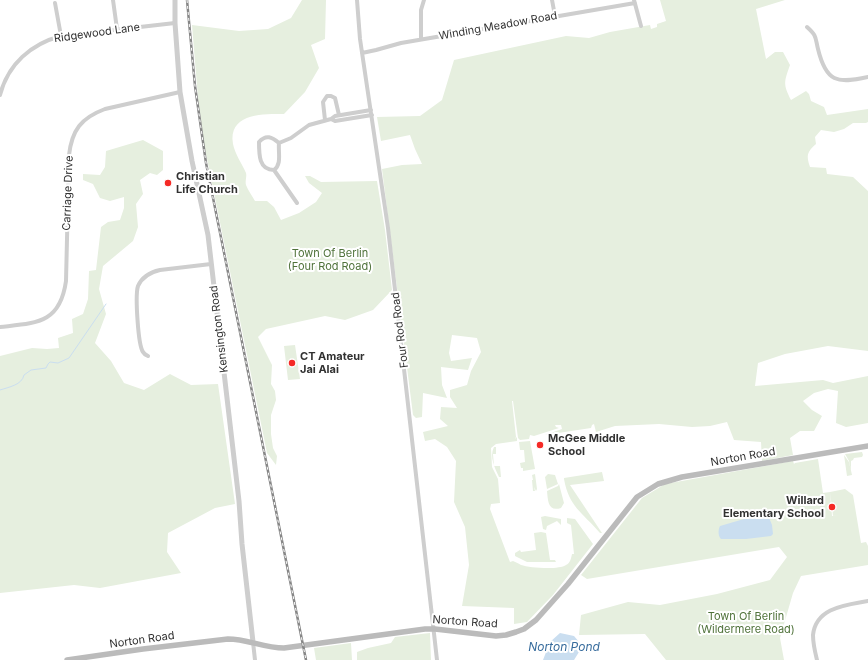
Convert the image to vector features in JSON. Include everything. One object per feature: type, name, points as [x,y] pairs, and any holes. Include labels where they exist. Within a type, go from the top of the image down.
[{"type":"main road","name":"Norton Road","points":[[67,660],[228,639],[253,642],[273,647],[289,648],[434,629],[496,636],[506,635],[524,629],[536,620],[563,590],[637,497],[644,491],[665,481],[868,446]]},
{"type":"street","points":[[113,0],[117,29]]},
{"type":"street","name":"Kensington Road","points":[[175,0],[175,23],[180,92],[192,161],[208,235],[239,501],[242,544],[255,660]]},
{"type":"street","name":"Four Rod Road","points":[[357,0],[362,53],[388,228],[437,660]]},
{"type":"street","points":[[422,39],[421,10],[424,0]]},
{"type":"street","points":[[552,0],[555,16]]},
{"type":"street","points":[[634,1],[641,26]]},
{"type":"street","name":"Winding Meadow Road","points":[[362,53],[401,43],[634,1]]},
{"type":"street","points":[[55,3],[61,36]]},
{"type":"street","name":"Ridgewood Lane","points":[[0,95],[2,86],[16,63],[25,53],[48,39],[61,36],[175,23]]},
{"type":"street","points":[[807,27],[815,34],[820,59],[824,69],[831,77],[838,80],[848,81],[868,77]]},
{"type":"street","name":"Carriage Drive","points":[[0,326],[32,323],[43,320],[56,309],[61,301],[66,281],[70,145],[73,134],[78,126],[94,113],[105,109],[180,92]]},
{"type":"street","points":[[325,120],[323,102],[327,96],[335,98],[339,115]]},
{"type":"street","points":[[279,143],[291,138],[309,125],[331,119],[335,116],[371,113]]},
{"type":"street","points":[[331,119],[335,121],[371,113]]},
{"type":"street","points":[[267,137],[273,138],[279,143],[278,152],[280,162],[278,168],[268,170],[261,163],[259,142],[262,138],[267,137]]},
{"type":"street","points":[[274,170],[297,203]]},
{"type":"street","points":[[148,356],[143,352],[140,344],[136,300],[137,292],[142,280],[153,272],[160,270],[211,264]]},
{"type":"street","points":[[817,660],[813,634],[821,617],[839,606],[868,602]]},
{"type":"green space","name":"Town Of Berlin (Four Rod Road)","points":[[302,0],[326,0],[325,39],[311,45],[319,68],[305,92],[284,114],[257,115],[241,121],[236,126],[233,134],[234,148],[246,173],[246,185],[255,201],[267,201],[274,207],[281,220],[299,213],[316,202],[322,193],[309,183],[305,176],[310,176],[321,182],[377,181],[385,230],[392,290],[373,310],[345,320],[325,316],[266,329],[258,337],[272,365],[271,384],[275,391],[276,400],[271,415],[271,434],[273,448],[277,456],[276,465],[267,453],[204,144],[198,98],[192,25],[239,31],[268,29],[291,18]]},
{"type":"green space","points":[[660,0],[785,0],[756,9],[766,59],[775,52],[783,52],[790,65],[785,83],[791,100],[806,91],[809,94],[811,101],[824,107],[827,115],[868,109],[868,122],[866,123],[853,123],[844,129],[834,132],[821,130],[815,137],[816,144],[809,152],[808,159],[810,167],[826,168],[827,174],[853,177],[868,191],[868,351],[828,346],[785,354],[758,363],[755,386],[823,380],[833,383],[868,376],[868,423],[846,427],[836,423],[838,391],[828,389],[814,393],[803,401],[812,410],[822,416],[814,431],[800,431],[790,438],[793,455],[762,461],[761,442],[734,440],[727,422],[710,426],[692,427],[659,424],[615,426],[596,432],[594,424],[591,428],[545,435],[562,429],[561,425],[555,425],[559,428],[534,436],[530,435],[529,439],[520,440],[518,438],[512,401],[515,439],[517,437],[517,441],[496,444],[491,448],[492,467],[498,479],[500,503],[491,504],[490,509],[510,562],[513,561],[521,565],[537,568],[557,568],[567,564],[570,561],[572,554],[574,554],[571,525],[567,523],[567,518],[575,519],[593,544],[553,595],[527,622],[514,624],[514,608],[462,606],[469,565],[465,527],[454,502],[456,461],[447,447],[435,439],[425,441],[423,432],[448,426],[440,419],[441,407],[457,408],[450,397],[450,390],[467,385],[471,371],[481,352],[477,338],[452,335],[449,353],[451,361],[472,358],[468,370],[441,367],[442,385],[447,398],[423,393],[422,417],[416,418],[413,415],[382,169],[402,165],[422,164],[410,135],[381,141],[377,117],[420,116],[442,100],[454,60],[566,36],[589,38],[610,32],[650,25],[651,29],[657,27],[657,24],[666,21]]},
{"type":"green space","points":[[143,140],[163,151],[163,170],[157,175],[150,173],[140,180],[143,194],[136,204],[138,227],[133,241],[103,266],[99,289],[106,314],[95,343],[111,361],[124,383],[144,390],[170,374],[191,385],[218,384],[235,504],[215,508],[168,533],[167,552],[181,573],[100,588],[74,585],[0,593],[0,356],[32,348],[59,348],[58,338],[73,333],[72,319],[83,314],[88,299],[89,271],[96,270],[101,227],[108,222],[120,220],[124,208],[124,197],[110,201],[100,198],[93,184],[83,180],[83,174],[100,175],[105,167],[106,151]]},
{"type":"green space","name":"CT Amateur Jai Alai","points":[[295,345],[300,379],[288,380],[284,346]]},
{"type":"green space","points":[[530,441],[535,469],[523,471],[520,463],[525,462],[524,450],[520,450],[519,442]]},
{"type":"green space","points":[[494,447],[496,447],[496,454],[493,454],[494,465],[492,455]]},
{"type":"green space","points":[[862,452],[862,457],[854,458],[851,461],[851,470],[849,461],[845,454]]},
{"type":"green space","points":[[844,455],[849,462],[852,475],[847,476]]},
{"type":"green space","name":"Town Of Berlin (Wildermere Road)","points":[[818,459],[823,493],[845,489],[853,495],[861,543],[866,542],[868,546],[868,565],[801,576],[793,593],[780,638],[784,660],[666,660],[645,634],[579,635],[581,615],[628,602],[660,605],[717,594],[770,580],[787,557],[779,547],[587,579],[581,575],[642,498],[665,484],[793,461],[794,464]],"holes":[[[830,492],[833,516],[832,516]]]},
{"type":"green space","points":[[494,466],[500,466],[501,477],[499,477]]},
{"type":"green space","points":[[602,472],[604,481],[570,485],[602,533],[600,533],[573,503],[566,488],[564,478]]},
{"type":"green space","points":[[535,474],[537,489],[536,491],[534,487],[535,491],[533,491],[532,475]]},
{"type":"green space","points":[[548,474],[555,475],[558,484],[547,489],[545,477]]},
{"type":"green space","points":[[559,484],[564,503],[561,508],[557,509],[551,507],[547,491],[558,486]]},
{"type":"green space","points":[[545,516],[561,519],[561,525],[557,521],[547,526],[546,530],[543,529],[541,517]]},
{"type":"green space","points":[[534,533],[546,533],[550,560],[555,560],[556,562],[527,562],[515,556],[515,553],[520,550],[521,552],[536,550]]},
{"type":"green space","points":[[430,633],[431,660],[357,660],[357,652],[391,643],[395,637]]},
{"type":"green space","points":[[351,643],[352,660],[316,660],[314,648]]},
{"type":"water","points":[[768,515],[772,525],[773,534],[771,536],[746,539],[721,539],[719,536],[720,526],[744,519]]},
{"type":"water","name":"Norton Pond","points":[[560,633],[574,636],[580,643],[579,652],[574,660],[543,660],[550,642]]},
{"type":"waterway","points":[[0,390],[18,383],[24,375],[31,370],[46,368],[50,362],[58,363],[69,358],[106,304]]},
{"type":"railway","points":[[187,0],[195,86],[206,163],[306,660]]},
{"type":"place","name":"Christian Life Church","points":[[168,183]]},
{"type":"place","name":"CT Amateur Jai Alai","points":[[292,363]]},
{"type":"place","name":"McGee Middle School","points":[[540,445]]},
{"type":"place","name":"Willard Elementary School","points":[[832,507]]}]
